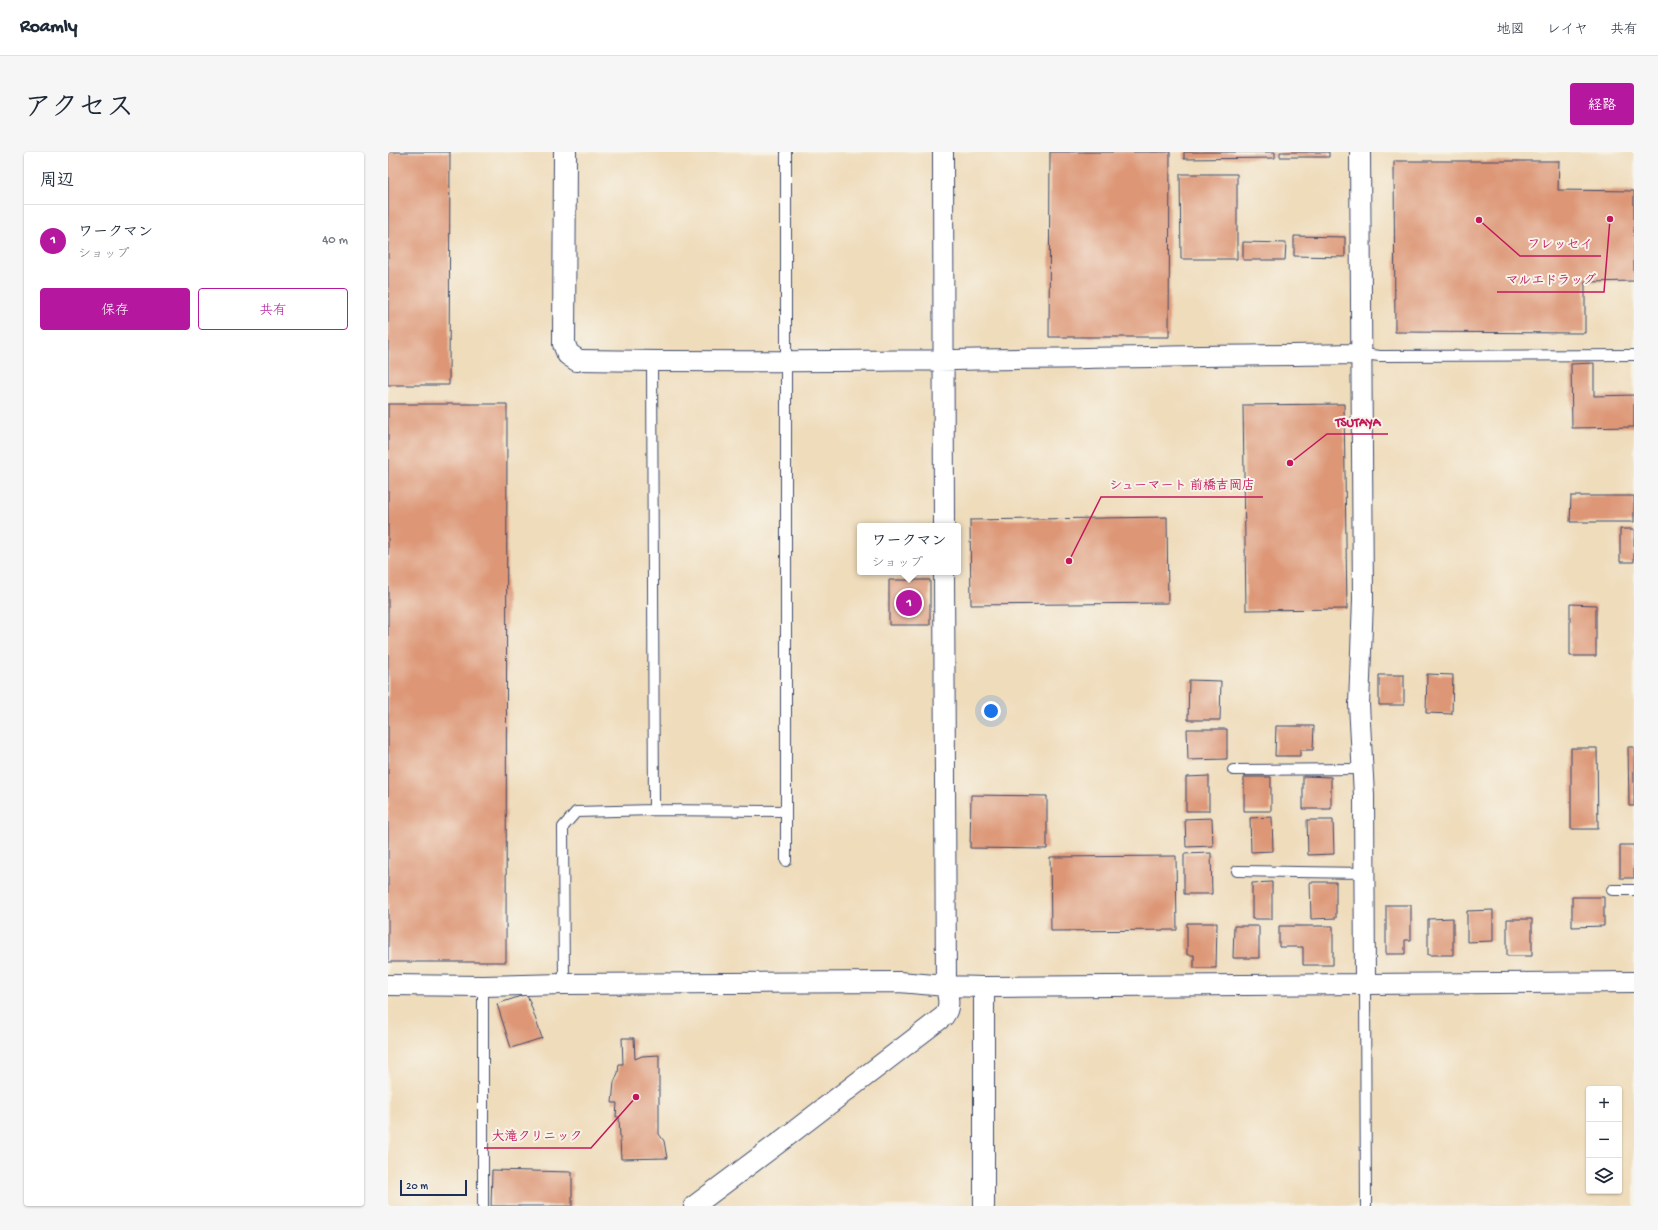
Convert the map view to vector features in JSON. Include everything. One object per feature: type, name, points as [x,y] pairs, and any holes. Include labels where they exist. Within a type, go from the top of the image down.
[{"type":"street","points":[[564,152],[564,344],[568,354],[577,360],[944,360],[1362,354]]},
{"type":"street","points":[[943,152],[944,523]]},
{"type":"street","points":[[1360,152],[1363,600],[1359,704],[1364,795],[1365,984]]},
{"type":"street","points":[[694,1206],[944,1016],[947,1011],[944,575]]},
{"type":"street","points":[[388,985],[484,986],[564,984],[899,982],[946,986],[984,987],[1634,982]]},
{"type":"street","points":[[984,987],[984,1206]]},
{"type":"lane","points":[[786,152],[786,861]]},
{"type":"lane","points":[[1362,354],[1380,356],[1634,355]]},
{"type":"lane","points":[[652,361],[654,810]]},
{"type":"lane","points":[[1233,770],[1362,769]]},
{"type":"lane","points":[[564,984],[563,827],[576,812],[654,810],[785,811]]},
{"type":"lane","points":[[1237,871],[1365,873]]},
{"type":"lane","points":[[1612,890],[1634,890]]},
{"type":"lane","points":[[1365,984],[1366,1206]]},
{"type":"lane","points":[[483,1206],[484,986]]},
{"type":"building","points":[[388,152],[450,152],[449,385],[388,385]]},
{"type":"building","points":[[1050,152],[1170,152],[1169,337],[1049,337]]},
{"type":"building","points":[[1184,152],[1275,152],[1275,158],[1184,159]]},
{"type":"building","points":[[1280,152],[1329,152],[1329,157],[1280,157]]},
{"type":"building","points":[[1394,161],[1559,161],[1558,190],[1634,191],[1634,281],[1585,282],[1585,333],[1395,332]]},
{"type":"building","points":[[1180,174],[1237,174],[1237,259],[1181,259]]},
{"type":"building","points":[[1294,236],[1345,237],[1345,257],[1294,256]]},
{"type":"building","points":[[1243,242],[1286,243],[1285,260],[1243,260]]},
{"type":"building","points":[[1594,363],[1594,396],[1634,395],[1634,427],[1572,428],[1571,364]]},
{"type":"building","points":[[388,404],[507,404],[506,962],[388,962]]},
{"type":"building","points":[[1344,404],[1347,609],[1246,610],[1243,405]]},
{"type":"building","points":[[1571,496],[1634,496],[1634,522],[1570,522]]},
{"type":"building","points":[[1167,517],[1168,603],[971,605],[970,520]]},
{"type":"building","points":[[1620,529],[1634,529],[1634,562],[1620,562]]},
{"type":"building","points":[[889,580],[930,580],[930,625],[889,625]]},
{"type":"building","points":[[1570,604],[1596,605],[1596,656],[1570,656]]},
{"type":"building","points":[[1427,674],[1453,675],[1452,714],[1426,713]]},
{"type":"building","points":[[1379,675],[1404,675],[1404,705],[1379,705]]},
{"type":"building","points":[[1189,680],[1221,681],[1220,720],[1188,720]]},
{"type":"building","points":[[1276,726],[1314,726],[1313,750],[1300,750],[1300,756],[1275,756]]},
{"type":"building","points":[[1187,729],[1227,729],[1227,759],[1188,760]]},
{"type":"building","points":[[1628,747],[1634,747],[1634,806],[1629,806]]},
{"type":"building","points":[[1571,748],[1597,748],[1598,829],[1571,829]]},
{"type":"building","points":[[1209,776],[1209,811],[1186,811],[1186,777]]},
{"type":"building","points":[[1303,776],[1331,777],[1331,809],[1303,809]]},
{"type":"building","points":[[1244,777],[1271,777],[1271,811],[1244,811]]},
{"type":"building","points":[[971,795],[1047,796],[1047,849],[970,848]]},
{"type":"building","points":[[1272,817],[1273,851],[1251,852],[1250,818]]},
{"type":"building","points":[[1212,818],[1213,846],[1186,847],[1185,819]]},
{"type":"building","points":[[1307,820],[1333,820],[1334,854],[1308,855]]},
{"type":"building","points":[[1620,845],[1634,845],[1634,878],[1620,878]]},
{"type":"building","points":[[1211,853],[1212,894],[1184,894],[1184,854]]},
{"type":"building","points":[[1176,856],[1177,930],[1051,931],[1050,857]]},
{"type":"building","points":[[1272,882],[1272,919],[1252,919],[1252,883]]},
{"type":"building","points":[[1310,882],[1336,882],[1336,918],[1311,919]]},
{"type":"building","points":[[1572,897],[1604,897],[1604,926],[1572,927]]},
{"type":"building","points":[[1386,905],[1411,905],[1411,940],[1405,940],[1405,954],[1386,954]]},
{"type":"building","points":[[1493,910],[1493,941],[1467,942],[1467,911]]},
{"type":"building","points":[[1453,918],[1453,955],[1428,955],[1428,919]]},
{"type":"building","points":[[1507,919],[1532,919],[1532,956],[1507,956]]},
{"type":"building","points":[[1187,923],[1217,923],[1216,968],[1194,968],[1194,955],[1187,955]]},
{"type":"building","points":[[1234,926],[1259,926],[1259,958],[1233,958]]},
{"type":"building","points":[[1279,926],[1333,926],[1333,965],[1303,965],[1303,947],[1279,947]]},
{"type":"building","points":[[527,994],[542,1038],[511,1048],[497,1004]]},
{"type":"building","points":[[622,1038],[634,1038],[635,1059],[642,1056],[659,1055],[659,1134],[664,1141],[667,1158],[621,1159],[619,1117],[616,1117],[617,1103],[612,1103],[614,1082],[618,1073],[619,1064],[623,1064]]},
{"type":"building","points":[[492,1170],[572,1172],[572,1206],[491,1206]]},
{"type":"place","name":"マルエドラッグ","points":[[1610,219]]},
{"type":"place","name":"フレッセイ","points":[[1479,220]]},
{"type":"place","name":"TSUTAYA","points":[[1290,463]]},
{"type":"place","name":"シューマート 前橋吉岡店","points":[[1069,561]]},
{"type":"place","name":"ワークマン","points":[[909,603]]},
{"type":"place","name":"大滝クリニック","points":[[636,1097]]}]
